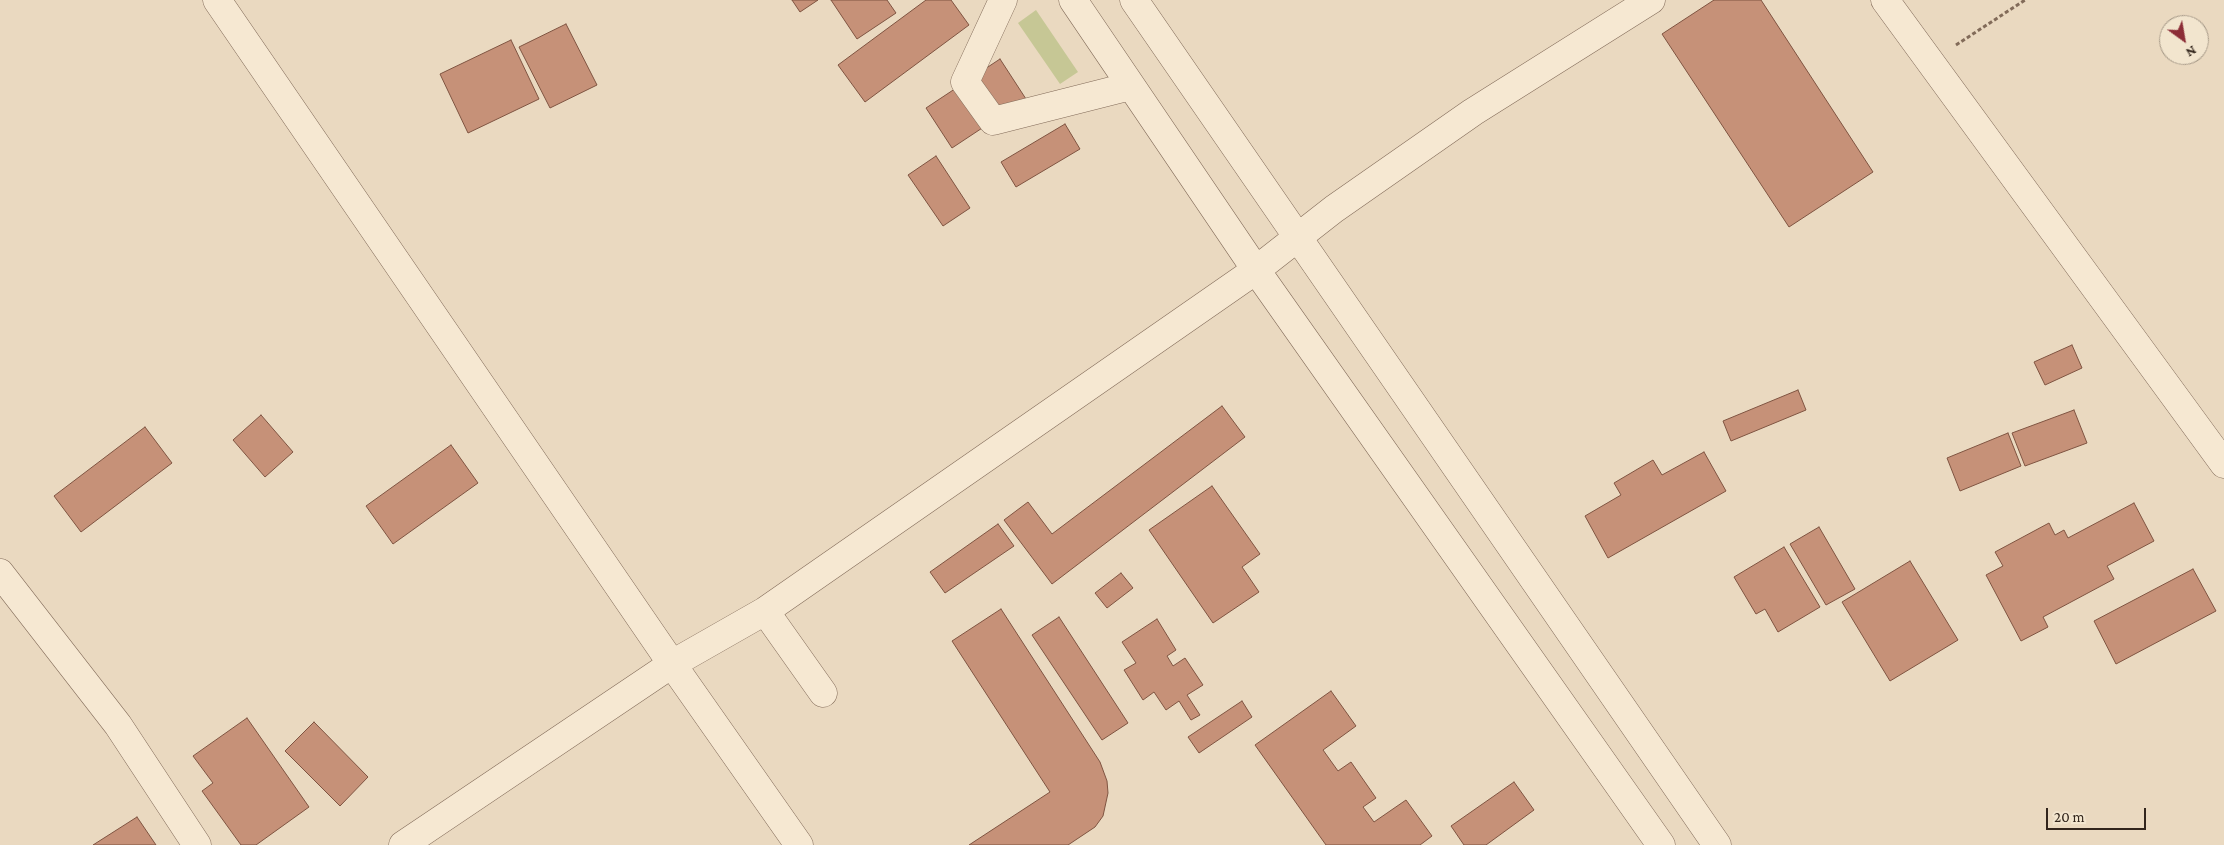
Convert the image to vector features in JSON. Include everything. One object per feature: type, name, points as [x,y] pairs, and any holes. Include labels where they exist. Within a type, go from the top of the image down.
[{"type":"street","points":[[217,0],[672,664],[799,845]]},
{"type":"street","points":[[1003,0],[965,82],[993,121],[1131,86]]},
{"type":"street","points":[[1073,0],[1256,270],[1661,845]]},
{"type":"street","points":[[1134,0],[1717,845]]},
{"type":"street","points":[[410,843],[672,664],[765,611],[1256,270],[1334,209],[1473,112],[1651,0]]},
{"type":"street","points":[[1885,0],[2224,464]]},
{"type":"street","points":[[0,573],[118,725],[197,845]]},
{"type":"street","points":[[765,611],[823,693]]},
{"type":"path","points":[[1930,62],[2025,0]]},
{"type":"green space","points":[[1036,10],[1078,72],[1060,84],[1018,23]]},
{"type":"building","points":[[792,0],[818,0],[800,12]]},
{"type":"building","points":[[831,0],[887,0],[896,13],[857,39]]},
{"type":"building","points":[[926,0],[951,0],[969,25],[865,102],[838,65]]},
{"type":"building","points":[[1714,0],[1761,0],[1873,172],[1789,227],[1662,34]]},
{"type":"building","points":[[566,24],[597,85],[550,108],[519,47]]},
{"type":"building","points":[[511,40],[539,99],[468,133],[440,74]]},
{"type":"building","points":[[1000,59],[1026,99],[952,148],[926,108]]},
{"type":"building","points":[[1065,124],[1080,149],[1016,187],[1001,162]]},
{"type":"building","points":[[936,156],[970,208],[943,226],[908,175]]},
{"type":"building","points":[[2072,345],[2082,368],[2045,385],[2034,362]]},
{"type":"building","points":[[1798,390],[1806,410],[1731,441],[1723,421]]},
{"type":"building","points":[[1222,406],[1245,437],[1052,584],[1004,520],[1028,502],[1052,534]]},
{"type":"building","points":[[2074,410],[2087,443],[2025,466],[2012,433]]},
{"type":"building","points":[[261,415],[293,452],[265,477],[233,440]]},
{"type":"building","points":[[145,427],[172,463],[81,532],[54,496]]},
{"type":"building","points":[[2008,433],[2021,466],[1960,491],[1947,458]]},
{"type":"building","points":[[451,445],[478,483],[393,544],[366,506]]},
{"type":"building","points":[[1704,452],[1726,491],[1608,558],[1585,516],[1621,495],[1614,483],[1653,460],[1662,475]]},
{"type":"building","points":[[1212,486],[1260,554],[1242,567],[1259,592],[1213,623],[1149,530]]},
{"type":"building","points":[[2134,503],[2154,541],[2107,566],[2114,579],[2043,617],[2048,627],[2021,641],[1986,575],[2003,566],[1995,552],[2049,523],[2055,535],[2064,530],[2068,538]]},
{"type":"building","points":[[998,524],[1014,546],[945,593],[930,572]]},
{"type":"building","points":[[1819,527],[1855,589],[1826,605],[1790,544]]},
{"type":"building","points":[[1784,547],[1820,607],[1778,632],[1765,609],[1756,614],[1734,577]]},
{"type":"building","points":[[1910,561],[1958,640],[1890,681],[1842,602]]},
{"type":"building","points":[[2193,569],[2216,611],[2116,664],[2094,621]]},
{"type":"building","points":[[1121,573],[1133,588],[1107,608],[1095,593]]},
{"type":"building","points":[[1001,609],[1100,762],[1107,781],[1108,793],[1103,816],[1095,827],[1068,845],[969,845],[1050,792],[952,641]]},
{"type":"building","points":[[1059,617],[1128,723],[1102,740],[1032,635]]},
{"type":"building","points":[[1157,619],[1176,650],[1167,656],[1173,666],[1185,658],[1203,685],[1187,695],[1200,715],[1191,720],[1179,701],[1166,710],[1154,692],[1143,700],[1124,670],[1136,663],[1122,642]]},
{"type":"building","points":[[1331,691],[1356,726],[1323,750],[1338,771],[1351,762],[1376,798],[1363,807],[1374,822],[1406,800],[1432,836],[1420,845],[1326,845],[1255,745]]},
{"type":"building","points":[[1242,701],[1252,717],[1199,753],[1188,737]]},
{"type":"building","points":[[247,718],[309,807],[256,845],[241,845],[202,791],[213,783],[193,756]]},
{"type":"building","points":[[314,722],[368,777],[340,806],[285,751]]},
{"type":"building","points":[[1514,782],[1534,810],[1486,845],[1464,845],[1451,826]]},
{"type":"building","points":[[137,817],[156,845],[93,845]]}]
